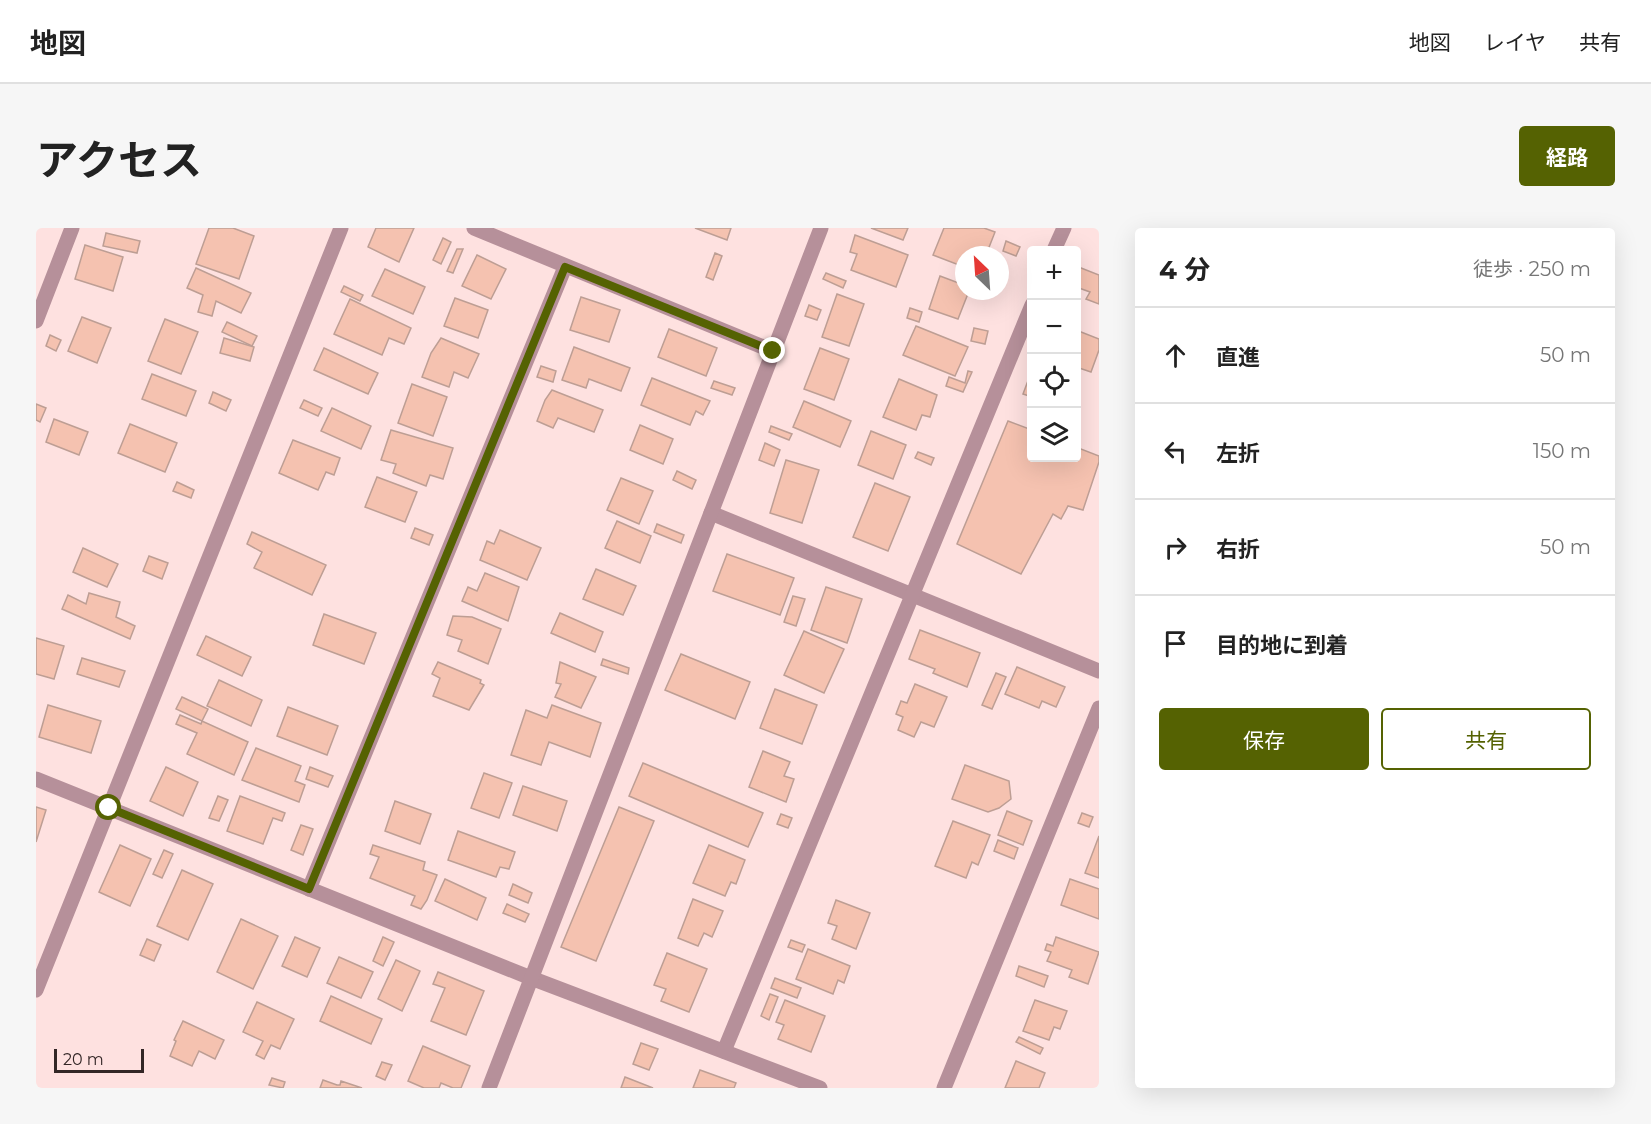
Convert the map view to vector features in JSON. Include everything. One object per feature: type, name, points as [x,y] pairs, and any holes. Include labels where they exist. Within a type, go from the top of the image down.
[{"type":"street","points":[[36,321],[40,299],[72,228]]},
{"type":"street","points":[[36,990],[341,228]]},
{"type":"street","points":[[474,228],[773,351]]},
{"type":"street","points":[[489,1088],[821,228]]},
{"type":"street","points":[[1056,246],[1064,228]]},
{"type":"street","points":[[309,889],[565,267]]},
{"type":"street","points":[[724,1051],[1027,317]]},
{"type":"street","points":[[711,513],[1099,671]]},
{"type":"street","points":[[944,1088],[1099,708]]},
{"type":"street","points":[[36,778],[531,978],[820,1088]]},
{"type":"building","points":[[209,228],[233,228],[254,236],[239,279],[196,264]]},
{"type":"building","points":[[376,228],[414,228],[399,262],[368,247]]},
{"type":"building","points":[[695,228],[731,228],[727,240]]},
{"type":"building","points":[[871,228],[908,228],[903,240]]},
{"type":"building","points":[[944,228],[984,228],[995,232],[990,246],[955,246],[955,264],[933,255]]},
{"type":"building","points":[[106,233],[140,241],[137,253],[103,246]]},
{"type":"building","points":[[855,235],[908,255],[896,287],[851,270],[857,254],[850,252]]},
{"type":"building","points":[[443,238],[451,242],[441,264],[433,260]]},
{"type":"building","points":[[1006,241],[1020,247],[1016,256],[1009,253],[1009,246],[1004,246]]},
{"type":"building","points":[[85,245],[123,257],[113,291],[75,279]]},
{"type":"building","points":[[457,249],[463,249],[453,273],[447,271]]},
{"type":"building","points":[[715,253],[722,256],[713,280],[706,277]]},
{"type":"building","points":[[477,255],[506,269],[491,299],[462,286]]},
{"type":"building","points":[[196,268],[251,293],[241,313],[216,301],[212,316],[198,312],[203,295],[187,288]]},
{"type":"building","points":[[1081,268],[1099,275],[1099,304],[1086,299],[1090,292],[1081,289]]},
{"type":"building","points":[[385,269],[425,287],[413,314],[372,296]]},
{"type":"building","points":[[826,273],[846,281],[843,288],[823,279]]},
{"type":"building","points":[[940,276],[955,282],[955,300],[965,300],[958,319],[929,309]]},
{"type":"building","points":[[344,286],[363,295],[360,301],[341,292]]},
{"type":"building","points":[[837,294],[864,304],[849,346],[822,337]]},
{"type":"building","points":[[581,297],[620,310],[609,342],[570,330]]},
{"type":"building","points":[[455,298],[488,310],[478,338],[444,326]]},
{"type":"building","points":[[350,299],[411,328],[404,344],[389,338],[382,355],[334,334]]},
{"type":"building","points":[[809,305],[821,310],[817,320],[805,316]]},
{"type":"building","points":[[910,308],[922,312],[919,322],[907,318]]},
{"type":"building","points":[[82,317],[111,328],[97,363],[68,351]]},
{"type":"building","points":[[165,319],[198,332],[181,374],[148,361]]},
{"type":"building","points":[[227,322],[257,336],[252,346],[222,332]]},
{"type":"building","points":[[916,326],[968,347],[955,376],[903,355]]},
{"type":"building","points":[[974,328],[988,331],[985,344],[971,341]]},
{"type":"building","points":[[669,329],[717,348],[706,376],[658,357]]},
{"type":"building","points":[[1081,332],[1099,339],[1099,350],[1091,372],[1081,369]]},
{"type":"building","points":[[50,335],[61,340],[56,351],[46,346]]},
{"type":"building","points":[[224,338],[254,347],[250,361],[220,353]]},
{"type":"building","points":[[441,338],[479,354],[468,378],[454,372],[449,387],[422,377],[431,353]]},
{"type":"building","points":[[574,347],[630,368],[621,391],[589,379],[586,388],[562,380]]},
{"type":"building","points":[[324,348],[378,373],[368,394],[314,370]]},
{"type":"building","points":[[820,348],[849,359],[834,400],[804,389]]},
{"type":"building","points":[[541,366],[556,371],[553,382],[537,377]]},
{"type":"building","points":[[968,371],[972,372],[963,392],[946,386],[949,377],[965,383]]},
{"type":"building","points":[[152,374],[196,391],[186,416],[142,399]]},
{"type":"building","points":[[652,378],[710,401],[703,415],[696,411],[690,425],[641,405]]},
{"type":"building","points":[[899,379],[937,395],[930,417],[922,415],[916,430],[883,417]]},
{"type":"building","points":[[714,381],[735,388],[732,395],[711,388]]},
{"type":"building","points":[[1027,383],[1027,395],[1023,394]]},
{"type":"building","points":[[412,384],[447,397],[433,436],[398,423]]},
{"type":"building","points":[[552,390],[603,410],[594,432],[558,418],[553,428],[537,421],[545,400]]},
{"type":"building","points":[[213,392],[231,400],[226,411],[209,403]]},
{"type":"building","points":[[304,400],[322,408],[318,416],[300,408]]},
{"type":"building","points":[[804,401],[851,421],[840,447],[793,427]]},
{"type":"building","points":[[36,404],[46,408],[40,422],[36,420]]},
{"type":"building","points":[[332,408],[371,426],[361,449],[321,431]]},
{"type":"building","points":[[54,419],[88,432],[79,455],[46,442]]},
{"type":"building","points":[[1008,421],[1027,428],[1027,462],[1081,462],[1081,449],[1099,456],[1083,510],[1068,506],[1061,519],[1053,514],[1021,574],[957,544]]},
{"type":"building","points":[[130,424],[177,443],[165,472],[118,453]]},
{"type":"building","points":[[640,425],[673,439],[663,464],[630,450]]},
{"type":"building","points":[[771,426],[792,434],[789,440],[769,432]]},
{"type":"building","points":[[391,430],[453,448],[443,479],[430,475],[426,486],[393,473],[396,464],[381,460]]},
{"type":"building","points":[[871,431],[906,445],[893,479],[858,465]]},
{"type":"building","points":[[293,440],[340,458],[334,475],[326,472],[318,490],[279,473]]},
{"type":"building","points":[[765,443],[780,450],[774,466],[759,460]]},
{"type":"building","points":[[918,452],[934,458],[931,465],[915,458]]},
{"type":"building","points":[[786,460],[819,470],[802,523],[770,513]]},
{"type":"building","points":[[677,471],[696,480],[692,489],[673,480]]},
{"type":"building","points":[[377,477],[417,492],[405,522],[365,507]]},
{"type":"building","points":[[621,478],[653,491],[639,524],[607,510]]},
{"type":"building","points":[[177,482],[194,490],[191,498],[173,491]]},
{"type":"building","points":[[875,483],[910,497],[888,551],[853,537]]},
{"type":"building","points":[[617,521],[651,536],[640,563],[605,548]]},
{"type":"building","points":[[657,524],[684,535],[681,543],[654,532]]},
{"type":"building","points":[[415,528],[433,535],[429,545],[411,538]]},
{"type":"building","points":[[500,530],[541,548],[527,580],[480,560],[487,541],[494,544]]},
{"type":"building","points":[[252,532],[326,565],[312,595],[254,568],[262,552],[247,544]]},
{"type":"building","points":[[83,548],[118,564],[107,587],[73,572]]},
{"type":"building","points":[[727,554],[794,578],[780,615],[713,591]]},
{"type":"building","points":[[149,556],[168,563],[162,579],[143,571]]},
{"type":"building","points":[[596,569],[636,586],[623,615],[583,599]]},
{"type":"building","points":[[485,573],[519,587],[508,621],[462,601],[468,587],[477,591]]},
{"type":"building","points":[[826,587],[862,599],[847,643],[811,630]]},
{"type":"building","points":[[89,593],[120,602],[116,617],[135,626],[130,639],[62,609],[68,595],[86,604]]},
{"type":"building","points":[[793,596],[805,599],[796,626],[784,622]]},
{"type":"building","points":[[560,613],[603,632],[595,652],[551,633]]},
{"type":"building","points":[[324,614],[376,633],[364,664],[313,645]]},
{"type":"building","points":[[453,616],[472,617],[501,629],[488,664],[458,651],[462,640],[447,635]]},
{"type":"building","points":[[920,630],[980,653],[967,687],[933,673],[935,669],[909,659]]},
{"type":"building","points":[[804,631],[844,649],[824,693],[784,675]]},
{"type":"building","points":[[206,636],[251,657],[242,676],[197,655]]},
{"type":"building","points":[[36,638],[64,646],[54,679],[36,674]]},
{"type":"building","points":[[681,654],[750,682],[735,719],[665,690]]},
{"type":"building","points":[[82,658],[125,671],[119,687],[77,674]]},
{"type":"building","points":[[603,659],[629,668],[628,674],[601,665]]},
{"type":"building","points":[[438,662],[481,680],[480,683],[484,685],[469,710],[433,696],[440,678],[432,674]]},
{"type":"building","points":[[560,662],[596,677],[581,708],[555,697],[561,684],[556,683]]},
{"type":"building","points":[[1017,667],[1065,687],[1056,707],[1042,701],[1039,708],[1005,694]]},
{"type":"building","points":[[996,673],[1006,677],[992,709],[982,705]]},
{"type":"building","points":[[219,680],[262,700],[251,726],[207,706]]},
{"type":"building","points":[[915,684],[947,697],[934,727],[921,722],[914,737],[898,730],[903,717],[896,714],[901,701],[907,703]]},
{"type":"building","points":[[775,689],[817,705],[802,744],[760,728]]},
{"type":"building","points":[[182,697],[208,709],[202,721],[176,709]]},
{"type":"building","points":[[48,705],[101,721],[91,753],[39,737]]},
{"type":"building","points":[[552,705],[601,723],[590,757],[549,742],[541,765],[511,755],[526,710],[547,718]]},
{"type":"building","points":[[288,707],[338,726],[327,755],[277,736]]},
{"type":"building","points":[[180,715],[201,724],[202,721],[248,742],[234,775],[187,754],[197,733],[176,724]]},
{"type":"building","points":[[256,748],[301,766],[295,781],[305,785],[299,802],[242,780]]},
{"type":"building","points":[[763,751],[790,762],[784,776],[794,779],[786,802],[749,787]]},
{"type":"building","points":[[643,763],[763,813],[748,847],[629,796]]},
{"type":"building","points":[[965,765],[1009,781],[1011,799],[999,808],[988,812],[952,799]]},
{"type":"building","points":[[166,767],[198,782],[183,816],[150,801]]},
{"type":"building","points":[[310,767],[333,776],[328,787],[306,779]]},
{"type":"building","points":[[484,773],[512,783],[499,818],[471,808]]},
{"type":"building","points":[[523,786],[567,801],[557,831],[513,815]]},
{"type":"building","points":[[218,796],[228,800],[219,821],[209,818]]},
{"type":"building","points":[[240,796],[285,813],[282,821],[273,818],[263,844],[227,831]]},
{"type":"building","points":[[395,801],[431,814],[420,844],[385,831]]},
{"type":"building","points":[[36,807],[46,810],[36,842]]},
{"type":"building","points":[[619,807],[654,821],[596,961],[561,947]]},
{"type":"building","points":[[1007,811],[1032,821],[1023,845],[998,835]]},
{"type":"building","points":[[1082,813],[1093,817],[1089,827],[1078,823]]},
{"type":"building","points":[[781,814],[792,818],[788,828],[777,824]]},
{"type":"building","points":[[953,821],[990,835],[978,865],[972,862],[966,878],[935,866]]},
{"type":"building","points":[[301,825],[313,829],[303,855],[291,850]]},
{"type":"building","points":[[458,831],[515,852],[509,869],[500,867],[496,877],[448,860]]},
{"type":"building","points":[[1099,836],[1099,878],[1085,873]]},
{"type":"building","points":[[998,840],[1018,848],[1014,859],[994,851]]},
{"type":"building","points":[[120,845],[151,859],[130,906],[99,892]]},
{"type":"building","points":[[373,845],[425,862],[423,870],[437,875],[421,909],[411,905],[415,896],[370,878],[379,857],[370,854]]},
{"type":"building","points":[[709,845],[745,860],[736,884],[731,882],[725,896],[693,883]]},
{"type":"building","points":[[164,850],[173,854],[162,878],[153,874]]},
{"type":"building","points":[[182,870],[213,884],[188,940],[157,926]]},
{"type":"building","points":[[445,879],[486,898],[477,920],[435,901]]},
{"type":"building","points":[[1070,879],[1099,889],[1099,919],[1061,905]]},
{"type":"building","points":[[513,884],[532,893],[528,903],[509,895]]},
{"type":"building","points":[[693,899],[723,911],[712,937],[704,933],[698,946],[678,938]]},
{"type":"building","points":[[836,900],[870,913],[856,949],[832,939],[837,926],[828,923]]},
{"type":"building","points":[[507,904],[529,914],[525,922],[503,913]]},
{"type":"building","points":[[241,919],[278,936],[253,989],[217,972]]},
{"type":"building","points":[[295,937],[320,948],[307,977],[282,966]]},
{"type":"building","points":[[383,937],[394,942],[383,966],[373,961]]},
{"type":"building","points":[[1056,937],[1099,952],[1088,984],[1069,977],[1072,970],[1047,961],[1051,952],[1045,950],[1047,944],[1053,946]]},
{"type":"building","points":[[147,939],[161,945],[154,961],[140,955]]},
{"type":"building","points":[[791,940],[805,945],[802,952],[788,947]]},
{"type":"building","points":[[808,949],[850,966],[844,983],[838,980],[833,994],[796,979]]},
{"type":"building","points":[[667,953],[707,969],[689,1012],[661,1001],[666,989],[654,985]]},
{"type":"building","points":[[339,957],[373,972],[361,998],[327,983]]},
{"type":"building","points":[[396,960],[420,971],[402,1011],[378,999]]},
{"type":"building","points":[[1019,966],[1048,976],[1044,987],[1016,976]]},
{"type":"building","points":[[438,972],[484,991],[466,1035],[431,1021],[445,988],[433,984]]},
{"type":"building","points":[[775,978],[801,988],[797,998],[771,988]]},
{"type":"building","points":[[770,994],[778,997],[769,1020],[761,1016]]},
{"type":"building","points":[[331,996],[382,1019],[371,1044],[320,1021]]},
{"type":"building","points":[[785,1000],[825,1016],[811,1052],[778,1039],[784,1025],[776,1022]]},
{"type":"building","points":[[1035,1000],[1067,1011],[1060,1029],[1054,1027],[1049,1040],[1023,1031]]},
{"type":"building","points":[[257,1002],[294,1019],[280,1049],[271,1045],[264,1059],[256,1055],[263,1041],[243,1032]]},
{"type":"building","points":[[183,1021],[224,1040],[215,1059],[199,1051],[192,1066],[170,1056],[176,1041],[174,1040]]},
{"type":"building","points":[[1019,1037],[1043,1048],[1040,1054],[1016,1042]]},
{"type":"building","points":[[641,1043],[658,1049],[649,1070],[633,1064]]},
{"type":"building","points":[[423,1046],[470,1066],[461,1088],[453,1088],[441,1083],[439,1088],[424,1088],[408,1081]]},
{"type":"building","points":[[1016,1061],[1045,1073],[1039,1088],[1005,1088]]},
{"type":"building","points":[[382,1062],[392,1065],[385,1080],[376,1076]]},
{"type":"building","points":[[700,1070],[736,1083],[734,1088],[693,1088]]},
{"type":"building","points":[[625,1077],[653,1088],[621,1088]]},
{"type":"building","points":[[272,1078],[285,1082],[283,1088],[269,1085]]},
{"type":"building","points":[[323,1080],[337,1085],[340,1085],[341,1081],[362,1088],[320,1088]]},
{"type":"route","points":[[109,808],[309,889],[565,267],[773,351]]}]
